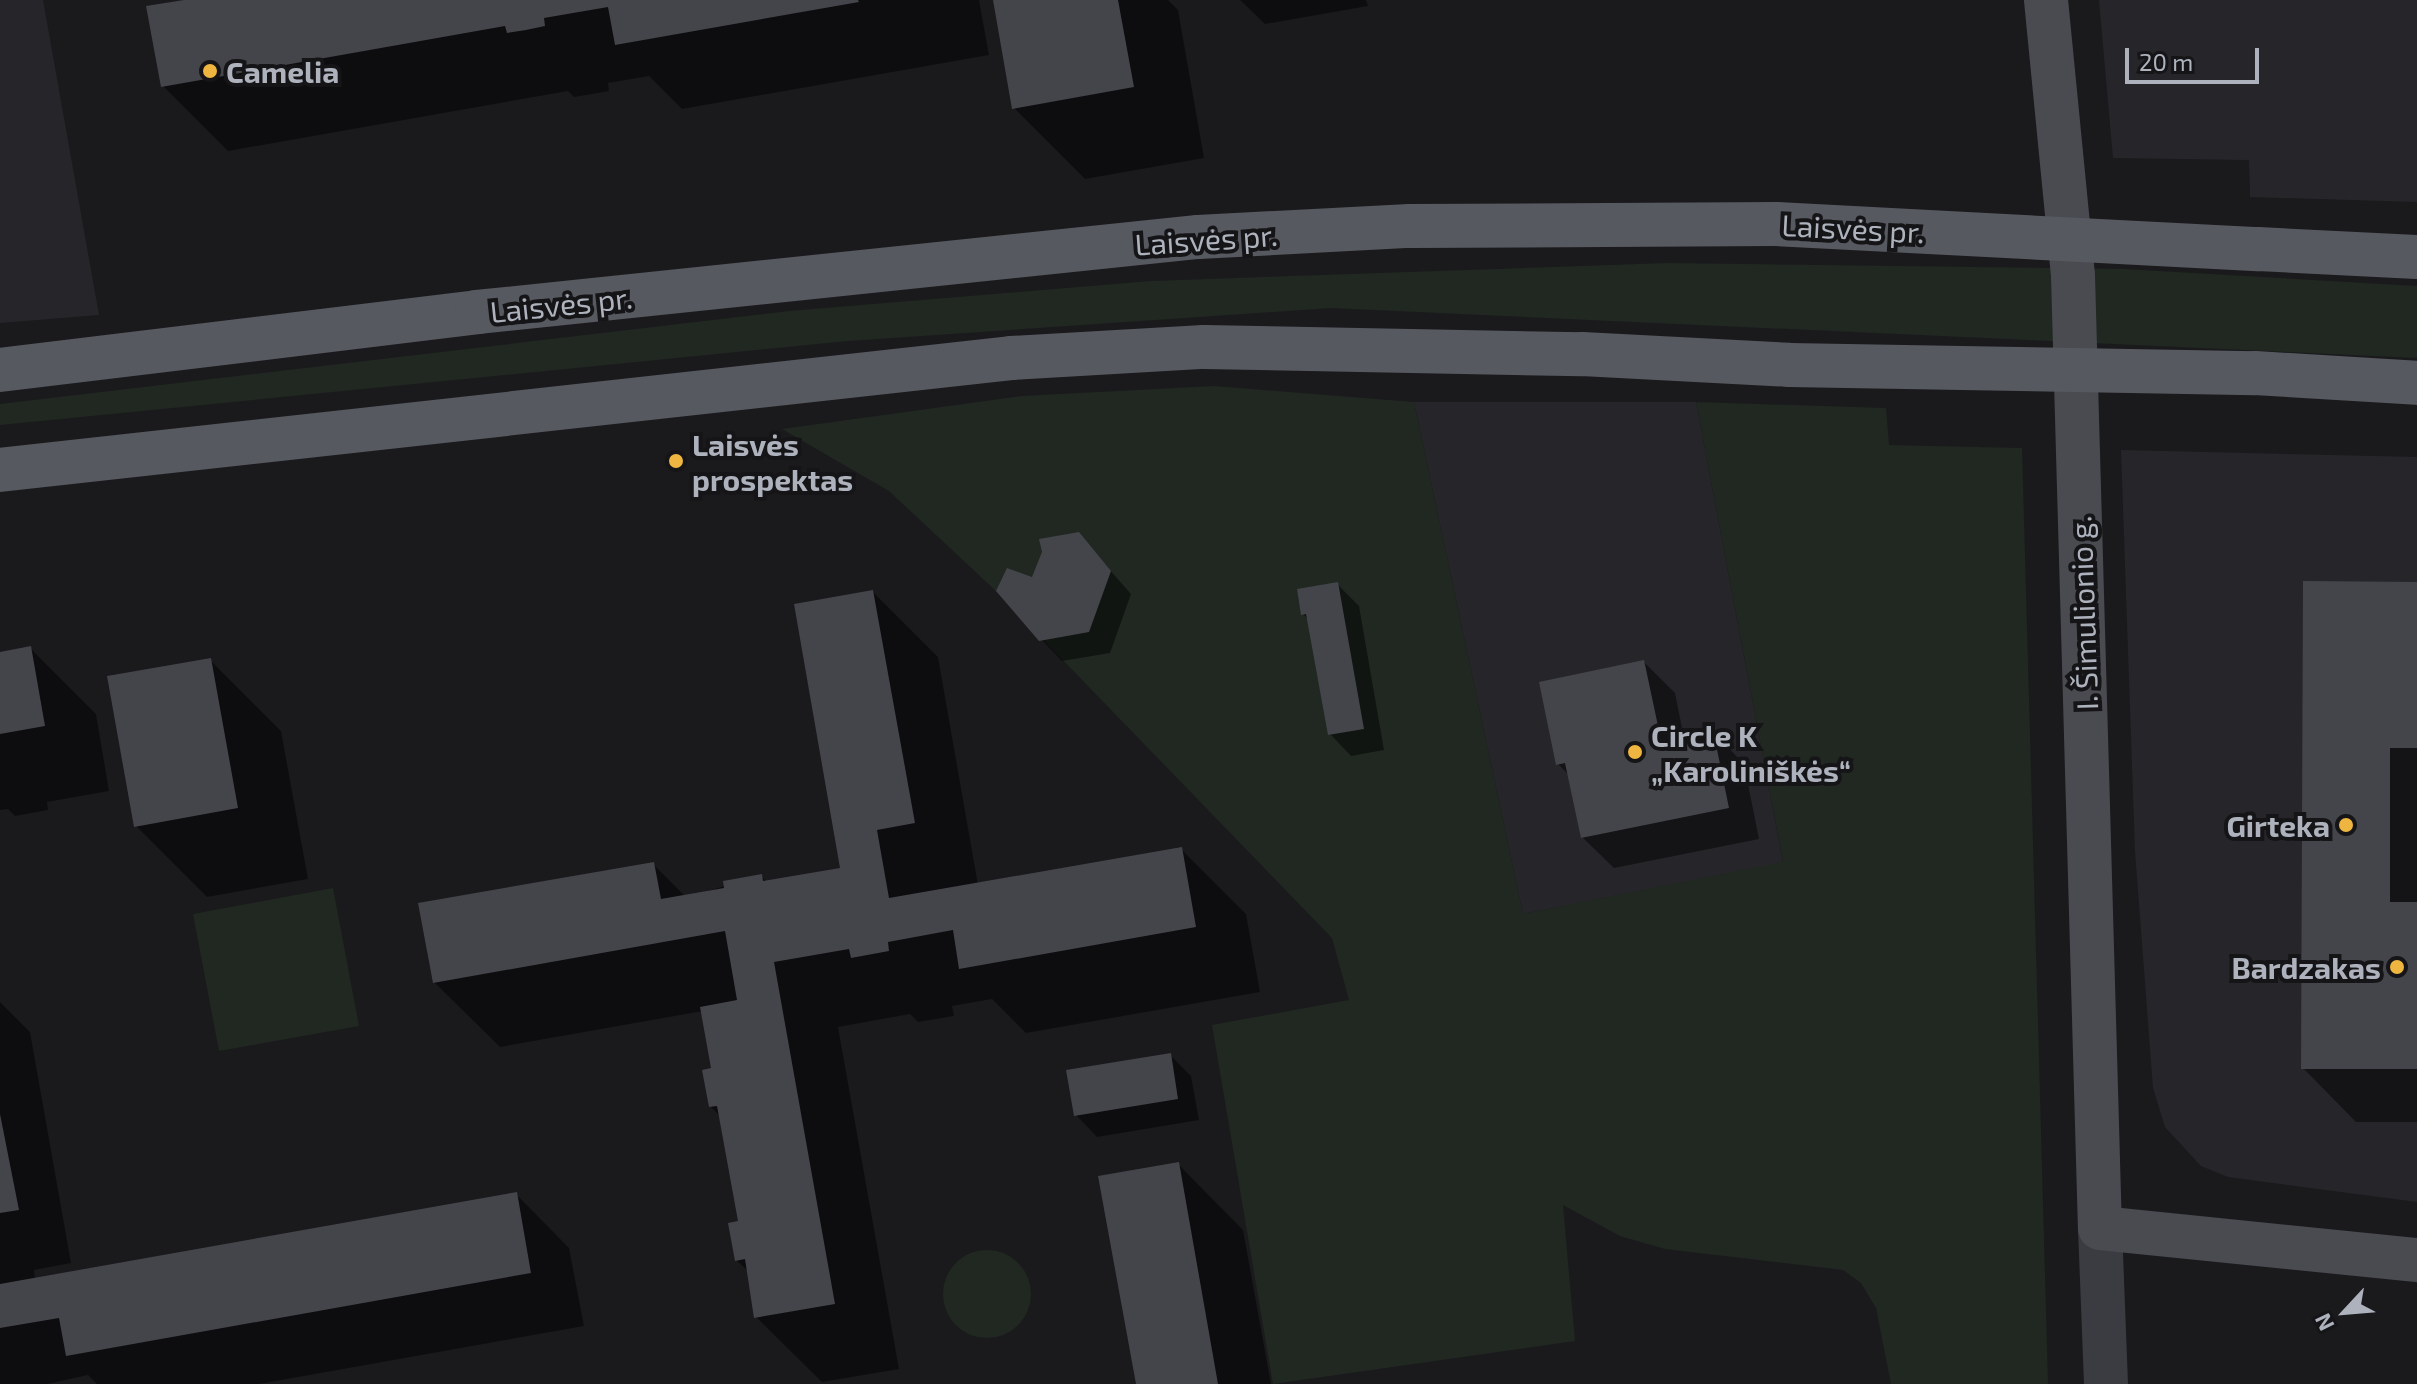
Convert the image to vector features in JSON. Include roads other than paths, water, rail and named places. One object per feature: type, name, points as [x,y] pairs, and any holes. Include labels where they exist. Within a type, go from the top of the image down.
[{"type":"main road","name":"Laisvės pr.","points":[[0,370],[492,311],[1198,237],[1410,226],[1776,224],[2417,257]]},
{"type":"main road","points":[[0,470],[1041,356],[1204,347],[1328,348],[1789,365],[2255,373],[2417,383]]},
{"type":"street","name":"I. Šimulionio g.","points":[[2046,0],[2073,276],[2100,1228]]},
{"type":"street","points":[[2106,1384],[2100,1228],[2417,1260]]},
{"type":"place","name":"Camelia","points":[[210,71]]},
{"type":"place","name":"Laisvės prospektas","points":[[676,461]]},
{"type":"place","name":"Circle K „Karoliniškės“","points":[[1635,752]]},
{"type":"place","name":"Girteka","points":[[2346,825]]},
{"type":"place","name":"Bardzakas","points":[[2397,967]]}]
